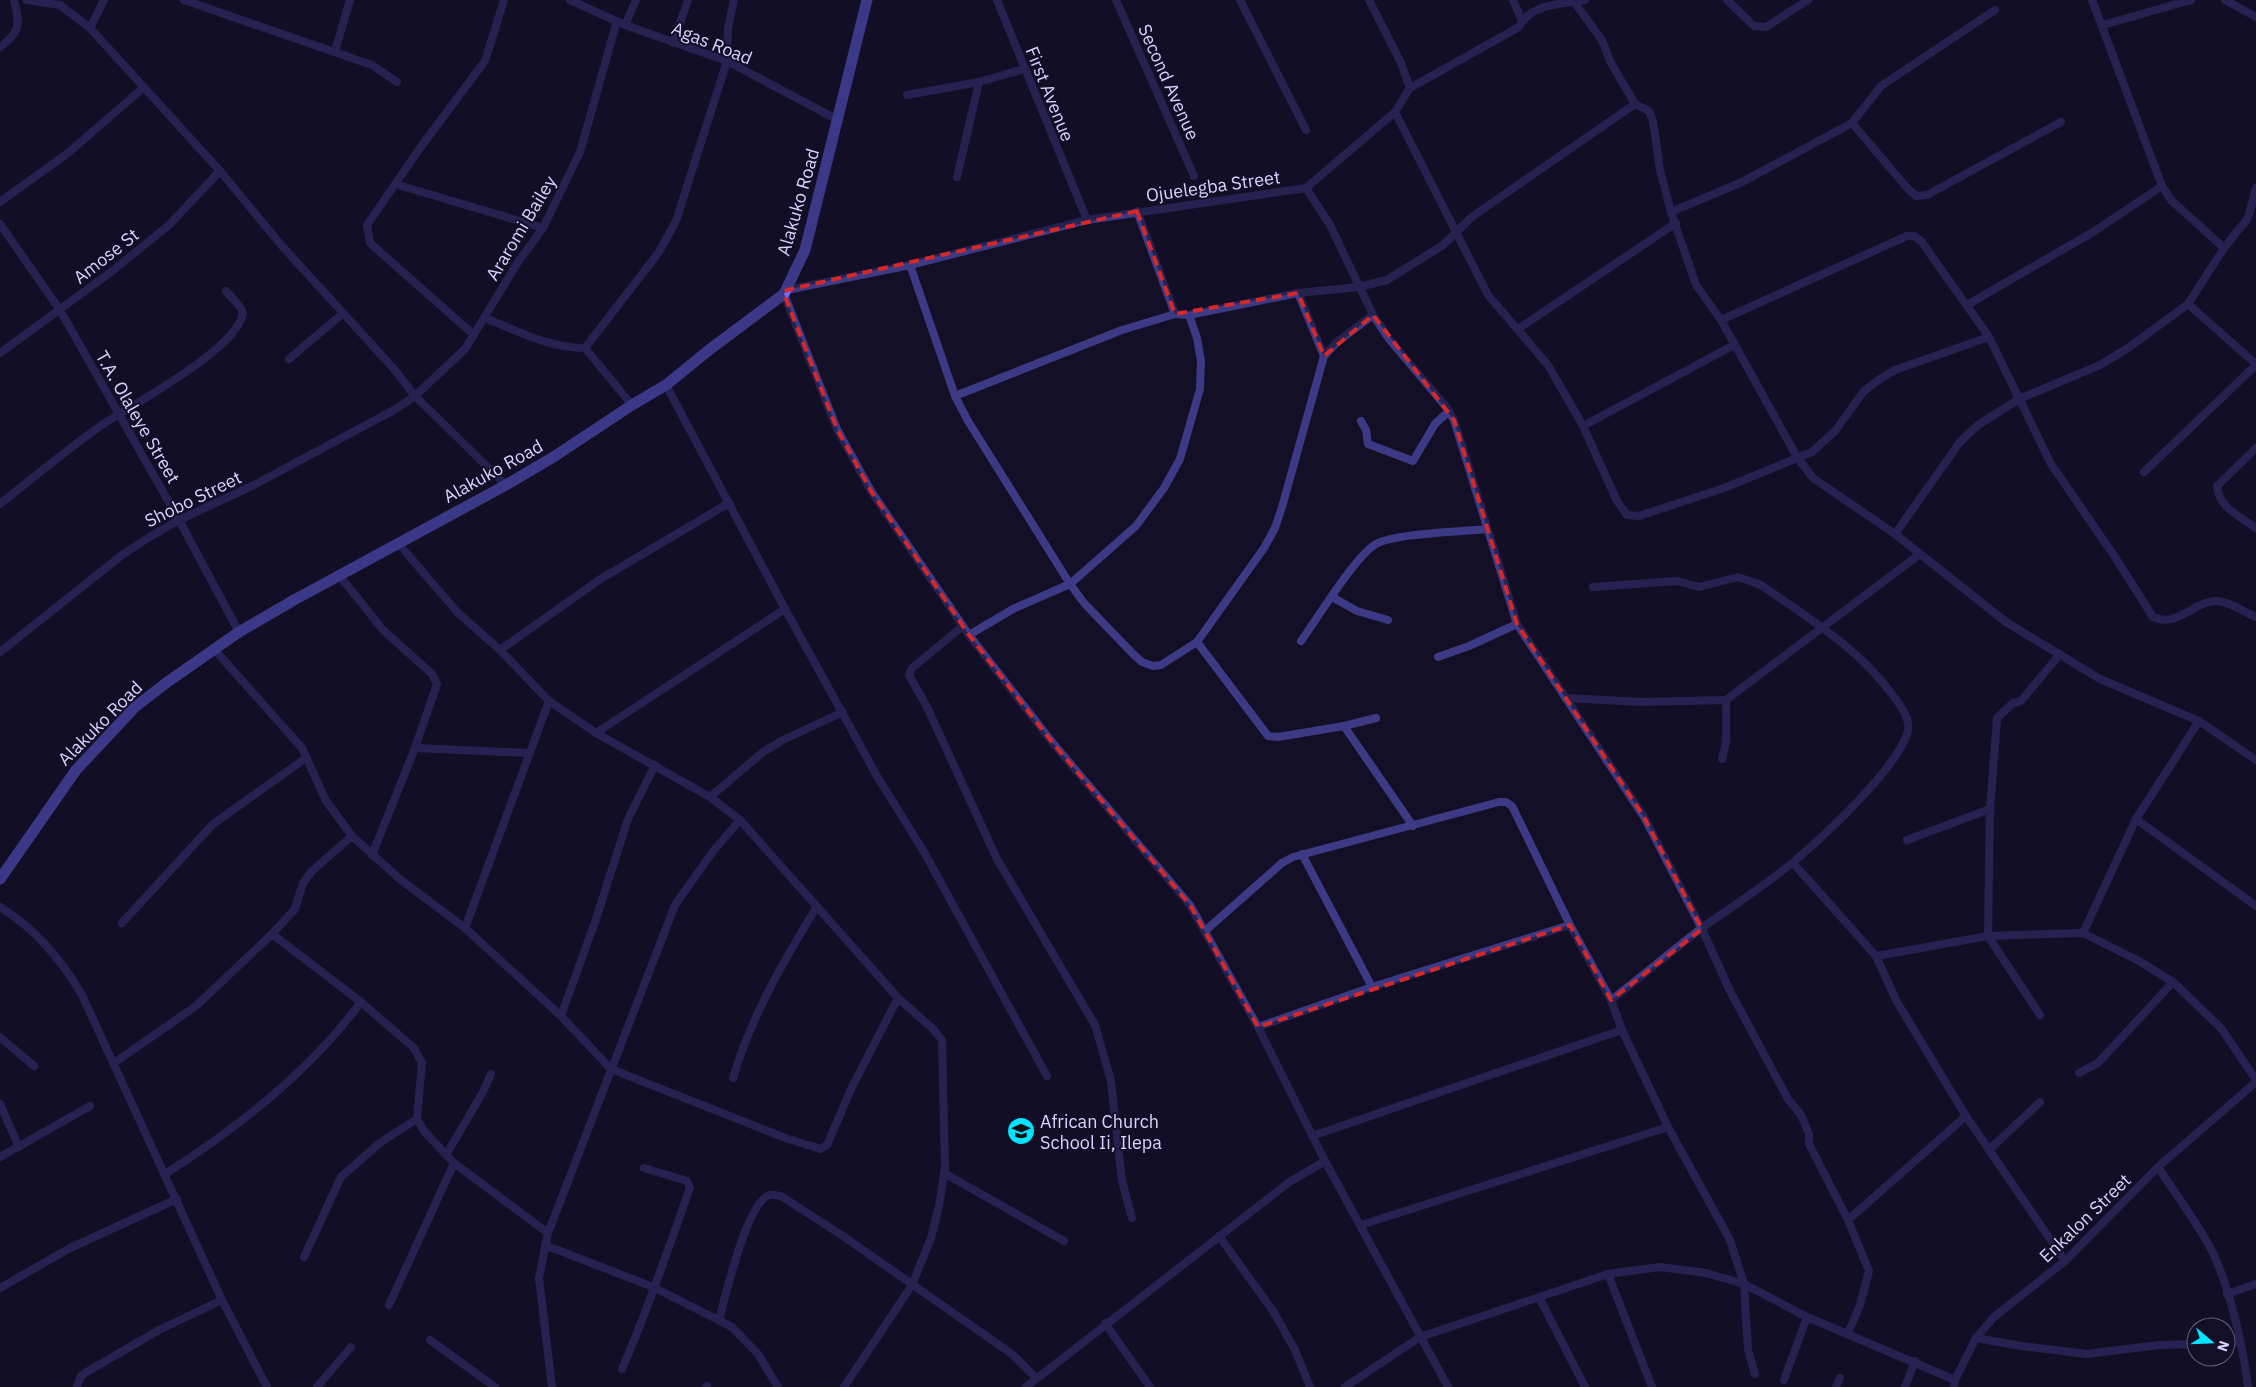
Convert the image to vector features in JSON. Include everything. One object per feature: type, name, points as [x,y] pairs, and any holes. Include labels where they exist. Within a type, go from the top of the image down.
[{"type":"main road","name":"Alakuko Road","points":[[0,879],[60,791],[115,728],[150,695],[239,632],[339,574],[506,485],[555,456],[666,385],[785,292],[805,250],[867,0]]},
{"type":"street","points":[[0,47],[16,34],[18,27],[14,0]]},
{"type":"street","points":[[27,0],[60,5],[73,13],[90,28],[220,171],[250,210],[342,314],[378,351],[415,396],[506,485]]},
{"type":"street","points":[[90,28],[104,0]]},
{"type":"street","points":[[184,0],[225,16],[372,64],[397,82]]},
{"type":"street","points":[[335,51],[350,0]]},
{"type":"street","points":[[474,335],[370,243],[367,234],[370,218],[485,61],[504,0]]},
{"type":"street","name":"Agas Road","points":[[570,0],[625,25],[727,61],[838,120]]},
{"type":"street","points":[[625,25],[636,0]]},
{"type":"street","points":[[673,43],[688,0]]},
{"type":"street","points":[[585,348],[659,252],[676,221],[727,61],[728,28],[734,0]]},
{"type":"street","name":"First Avenue","points":[[997,0],[1087,220]]},
{"type":"street","name":"Second Avenue","points":[[1116,0],[1194,176]]},
{"type":"street","points":[[1240,0],[1306,130]]},
{"type":"street","points":[[1369,0],[1401,63],[1410,88]]},
{"type":"street","points":[[1513,0],[1522,21]]},
{"type":"street","name":"Ojuelegba Street","points":[[785,292],[910,265],[1087,220],[1137,211],[1306,188],[1395,112],[1410,88],[1519,27],[1522,21],[1539,6],[1585,0]]},
{"type":"street","points":[[1727,0],[1754,26],[1766,26],[1808,0]]},
{"type":"street","points":[[2092,0],[2162,186],[2171,200],[2224,248]]},
{"type":"street","points":[[2103,25],[2191,0]]},
{"type":"street","points":[[2225,0],[2256,17]]},
{"type":"street","points":[[1574,2],[1602,40],[1610,61],[1635,104],[1649,111],[1653,121],[1660,170],[1671,212],[1696,285],[1721,320],[1797,457],[1813,478],[1895,534],[2006,622],[2100,679],[2199,721],[2256,760]]},
{"type":"street","points":[[1671,212],[1742,182],[1852,123],[1881,86],[1995,10]]},
{"type":"street","name":"Araromi Bailey","points":[[415,396],[452,362],[474,335],[486,318],[518,262],[543,228],[580,152],[617,21]]},
{"type":"street","points":[[906,95],[979,82],[1024,69]]},
{"type":"street","points":[[957,177],[979,82]]},
{"type":"street","points":[[0,202],[68,153],[143,88]]},
{"type":"street","points":[[955,396],[1122,330],[1175,314],[1189,315],[1298,293],[1360,286],[1387,280],[1443,245],[1472,216],[1635,104]]},
{"type":"street","points":[[1395,112],[1488,295],[1548,365],[1582,426],[1617,501],[1627,515],[1632,517],[1724,488],[1812,452],[1835,430],[1864,391],[1880,379],[1895,370],[1989,337]]},
{"type":"street","points":[[1852,123],[1908,189],[1916,196],[1927,196],[2062,122]]},
{"type":"street","name":"Amose St","points":[[0,354],[111,272],[169,225],[220,171]]},
{"type":"street","points":[[395,184],[543,228]]},
{"type":"street","points":[[1967,304],[2093,232],[2162,186]]},
{"type":"street","points":[[1306,188],[1330,224],[1373,315],[1454,420],[1480,500],[1486,529],[1517,624],[1644,817],[1702,929],[1730,991],[1788,1099],[1802,1115],[1809,1134],[1809,1144],[1848,1220],[1869,1271],[1860,1306],[1848,1333]]},
{"type":"street","points":[[1895,534],[1960,442],[1978,425],[2018,399],[2100,365],[2128,348],[2188,304],[2224,248],[2248,218],[2256,188]]},
{"type":"street","points":[[1137,211],[1175,314]]},
{"type":"street","points":[[1518,329],[1676,223]]},
{"type":"street","name":"T.A. Olaleye Street","points":[[0,224],[60,310],[179,520],[239,632]]},
{"type":"street","points":[[1721,320],[1840,265],[1907,236],[1914,236],[1921,241],[1989,337],[2051,464],[2115,557],[2153,617],[2167,621],[2215,601],[2225,603],[2256,617]]},
{"type":"street","points":[[910,265],[955,396],[968,421],[1070,584],[1084,603],[1142,662],[1152,666],[1161,665],[1197,642],[1264,548],[1275,528],[1324,356],[1337,342],[1373,315]]},
{"type":"street","points":[[0,504],[55,460],[118,415],[190,370],[238,327],[243,314],[240,307],[226,291]]},
{"type":"street","points":[[785,292],[844,442],[871,491],[969,635],[1052,742],[1190,905],[1206,930],[1258,1027],[1325,1161],[1448,1387]]},
{"type":"street","points":[[1298,293],[1324,356]]},
{"type":"street","points":[[2144,472],[2256,364],[2188,304]]},
{"type":"street","points":[[289,359],[342,314]]},
{"type":"street","points":[[969,635],[1014,609],[1070,584],[1136,526],[1164,488],[1180,459],[1200,389],[1201,361],[1197,338],[1189,315]]},
{"type":"street","points":[[486,318],[548,344],[567,348],[585,348]]},
{"type":"street","points":[[1582,426],[1734,345]]},
{"type":"street","points":[[585,348],[632,405]]},
{"type":"street","points":[[2249,358],[2256,352]]},
{"type":"street","points":[[666,385],[785,609],[877,776],[924,852],[1047,1076]]},
{"type":"street","name":"Shobo Street","points":[[0,652],[122,555],[179,520],[326,448],[415,396]]},
{"type":"street","points":[[1361,421],[1366,430],[1368,444],[1413,461],[1435,424],[1449,412]]},
{"type":"street","points":[[2256,448],[2218,486],[2218,494],[2223,503],[2256,528]]},
{"type":"street","points":[[500,650],[599,580],[729,503]]},
{"type":"street","points":[[1301,641],[1355,565],[1376,544],[1392,538],[1486,529]]},
{"type":"street","points":[[398,543],[458,613],[500,650],[549,702],[596,733],[710,797],[740,820],[816,908],[898,998],[933,1029],[942,1040],[944,1173],[940,1206],[931,1238],[912,1285],[844,1387]]},
{"type":"street","points":[[1566,698],[1640,702],[1726,700],[1920,554]]},
{"type":"street","points":[[339,574],[383,630],[432,674],[436,681],[436,687],[414,748],[372,855]]},
{"type":"street","points":[[1593,587],[1677,580],[1699,587],[1738,577],[1761,585],[1822,627],[1870,665],[1901,707],[1908,722],[1909,732],[1882,775],[1793,863],[1702,929],[1611,1000]]},
{"type":"street","points":[[1332,597],[1357,611],[1388,620]]},
{"type":"street","points":[[596,733],[785,609]]},
{"type":"street","points":[[1438,657],[1470,646],[1517,624]]},
{"type":"street","points":[[963,626],[912,668],[909,675],[931,715],[997,859],[1095,1025],[1112,1081],[1122,1180],[1132,1218]]},
{"type":"street","points":[[1197,642],[1268,736],[1278,737],[1344,726],[1376,718]]},
{"type":"street","points":[[214,649],[291,734],[306,758],[326,801],[352,836],[372,855],[465,928],[561,1016],[611,1069],[779,1135],[821,1149],[827,1145],[852,1088],[898,998]]},
{"type":"street","points":[[2040,1015],[1988,936],[1990,809],[1997,718],[2013,703],[2021,701],[2060,654]]},
{"type":"street","points":[[1722,759],[1726,742],[1726,700]]},
{"type":"street","points":[[465,928],[528,753],[549,702]]},
{"type":"street","points":[[710,797],[763,752],[783,740],[843,712]]},
{"type":"street","points":[[2083,932],[2136,819],[2199,721]]},
{"type":"street","points":[[1344,726],[1413,826]]},
{"type":"street","points":[[414,748],[528,753]]},
{"type":"street","points":[[122,923],[213,824],[306,758]]},
{"type":"street","points":[[561,1016],[596,919],[628,819],[655,765]]},
{"type":"street","points":[[1206,930],[1282,864],[1302,854],[1498,802],[1506,802],[1512,806],[1570,925],[1611,1000],[1622,1030],[1668,1127],[1730,1240],[1744,1284],[1748,1350],[1756,1374]]},
{"type":"street","points":[[1907,840],[1990,809]]},
{"type":"street","points":[[2136,819],[2256,906]]},
{"type":"street","points":[[552,1387],[539,1278],[548,1233],[675,905],[714,850],[740,820]]},
{"type":"street","points":[[114,1063],[185,1015],[272,934],[295,909],[303,883],[312,871],[352,836]]},
{"type":"street","points":[[1302,854],[1372,987]]},
{"type":"street","points":[[1793,863],[1876,956],[1897,1002],[1966,1116],[2065,1261]]},
{"type":"street","points":[[0,907],[33,930],[66,968],[82,996],[222,1300],[267,1387]]},
{"type":"street","points":[[733,1078],[762,1005],[783,962],[816,908]]},
{"type":"street","points":[[1258,1027],[1372,987],[1570,925]]},
{"type":"street","points":[[1876,956],[1988,936],[2083,932],[2139,961],[2173,982],[2221,1028],[2256,1081]]},
{"type":"street","points":[[272,934],[361,1002],[404,1039],[418,1055],[422,1063],[417,1119],[431,1140],[454,1163],[548,1233]]},
{"type":"street","points":[[2079,1073],[2098,1063],[2173,982]]},
{"type":"street","points":[[165,1174],[240,1124],[259,1108],[334,1036],[361,1002]]},
{"type":"street","points":[[1312,1136],[1622,1030]]},
{"type":"street","points":[[0,1037],[34,1066]]},
{"type":"street","points":[[446,1155],[483,1092],[491,1074]]},
{"type":"street","name":"Enkalon Street","points":[[1954,1383],[1976,1338],[1994,1317],[2065,1261],[2158,1167],[2256,1081]]},
{"type":"street","points":[[1990,1149],[2040,1102]]},
{"type":"street","points":[[0,1104],[19,1147]]},
{"type":"street","points":[[0,1157],[90,1106]]},
{"type":"street","points":[[1848,1220],[1966,1116]]},
{"type":"street","points":[[304,1257],[341,1177],[380,1142],[417,1119]]},
{"type":"street","points":[[1361,1225],[1668,1127]]},
{"type":"street","points":[[1026,1387],[1105,1323],[1288,1183],[1325,1161]]},
{"type":"street","points":[[389,1304],[454,1163]]},
{"type":"street","points":[[2158,1167],[2212,1251],[2227,1294],[2240,1342],[2248,1387]]},
{"type":"street","points":[[622,1369],[648,1309],[653,1287],[690,1188],[687,1181],[644,1168]]},
{"type":"street","points":[[944,1173],[1064,1241]]},
{"type":"street","points":[[719,1320],[736,1254],[750,1219],[764,1198],[770,1195],[792,1202],[1012,1354],[1036,1378]]},
{"type":"street","points":[[0,1288],[70,1248],[177,1199]]},
{"type":"street","points":[[1219,1236],[1273,1311],[1295,1350],[1310,1387]]},
{"type":"street","points":[[545,1245],[653,1287],[732,1326],[758,1354],[778,1387]]},
{"type":"street","points":[[1346,1387],[1420,1337],[1608,1274],[1660,1267],[1706,1273],[1744,1284],[1807,1317],[1915,1361],[1954,1383]]},
{"type":"street","points":[[1608,1274],[1652,1387]]},
{"type":"street","points":[[2227,1294],[2256,1284]]},
{"type":"street","points":[[1538,1298],[1585,1387]]},
{"type":"street","points":[[77,1387],[81,1376],[86,1373],[159,1330],[222,1300]]},
{"type":"street","points":[[1784,1380],[1807,1317]]},
{"type":"street","points":[[1105,1323],[1150,1387]]},
{"type":"street","points":[[1976,1338],[2086,1354],[2159,1345],[2186,1344]]},
{"type":"street","points":[[430,1340],[495,1387]]},
{"type":"street","points":[[2236,1342],[2240,1342]]},
{"type":"street","points":[[317,1387],[350,1347]]},
{"type":"street","points":[[1905,1387],[1915,1361]]},
{"type":"street","points":[[1836,1387],[1840,1378]]},
{"type":"highlighted area","points":[[1137,211],[1175,314],[1298,293],[1324,356],[1373,315],[1454,420],[1517,624],[1644,817],[1702,929],[1611,1000],[1570,925],[1258,1027],[1190,905],[1052,742],[969,635],[871,491],[837,429],[784,294],[787,290]]},
{"type":"place","name":"African Church School Ii, Ilepa","points":[[1021,1131]]}]
